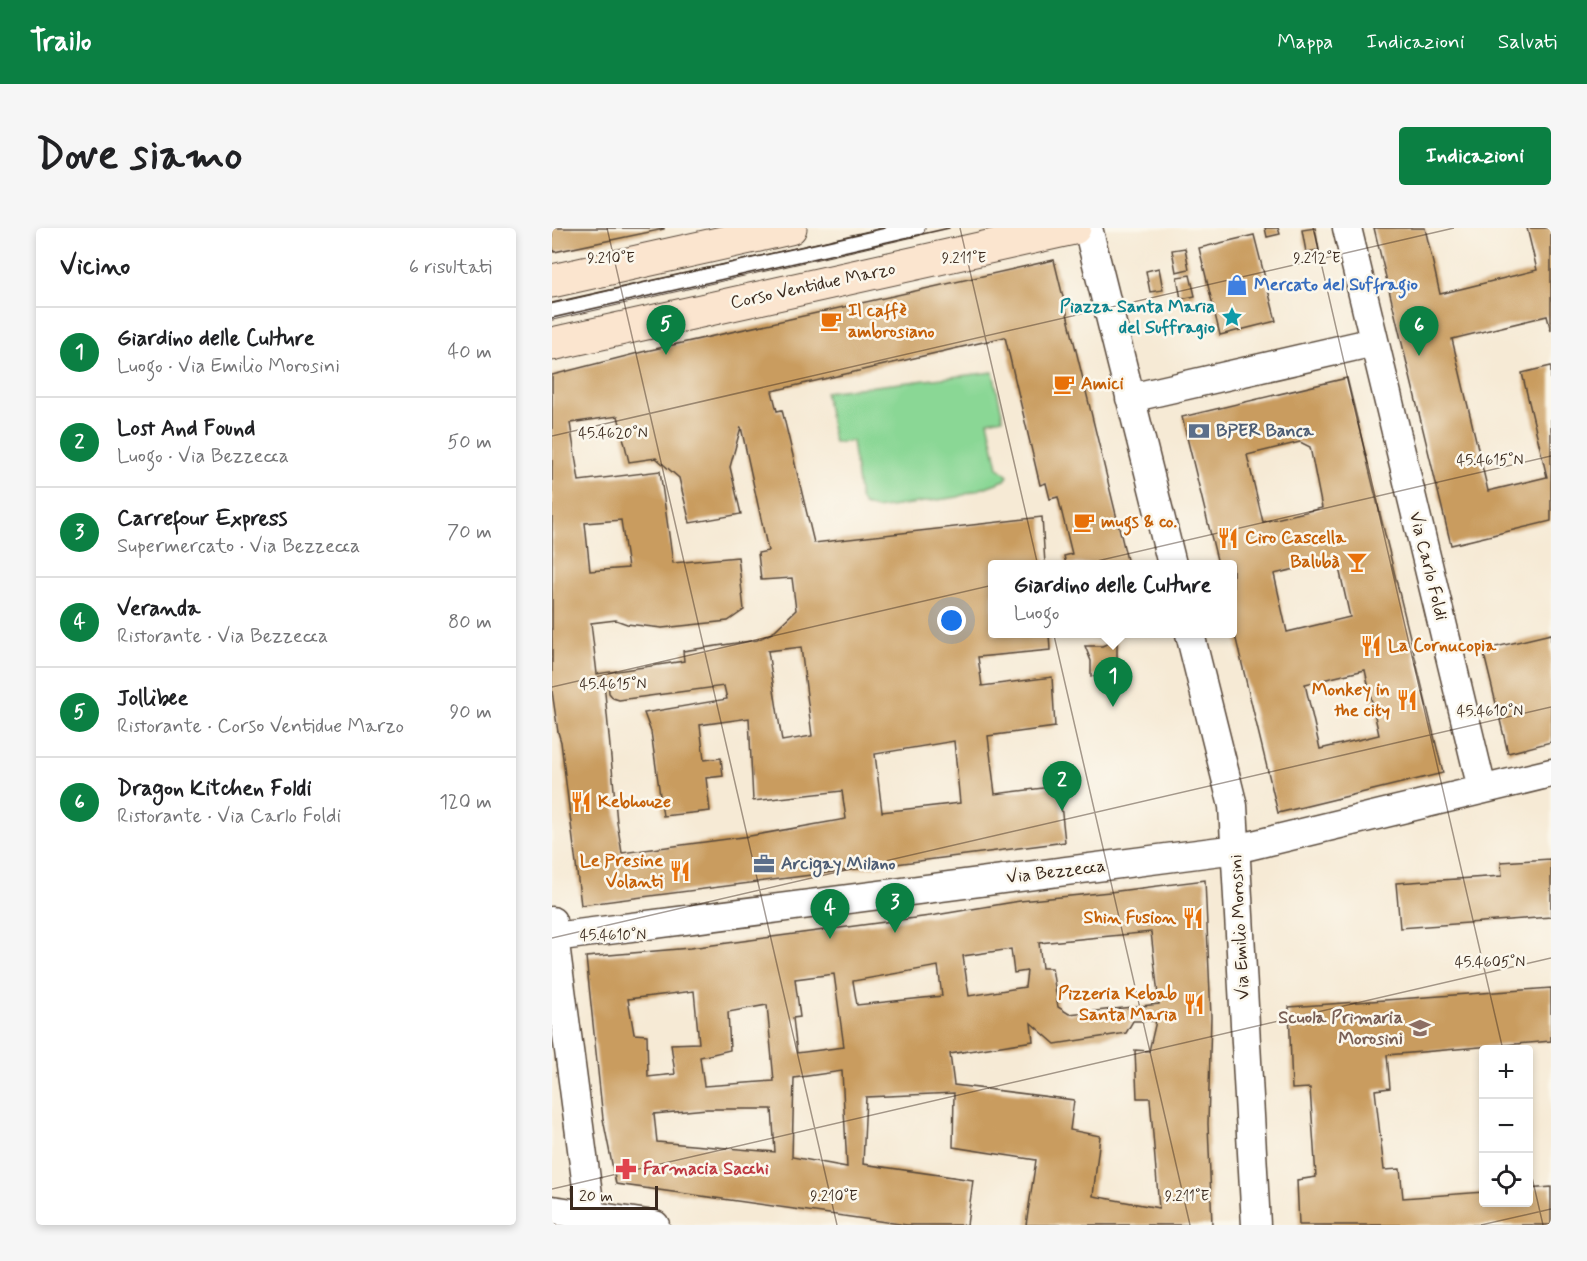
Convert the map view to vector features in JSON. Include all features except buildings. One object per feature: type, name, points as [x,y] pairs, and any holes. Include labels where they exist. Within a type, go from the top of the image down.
[{"type":"main road","points":[[552,281],[740,234],[790,228]]},
{"type":"main road","name":"Corso Ventidue Marzo","points":[[552,344],[1074,228]]},
{"type":"street","points":[[1088,228],[1171,560]]},
{"type":"street","points":[[1130,398],[1374,342],[1347,228]]},
{"type":"street","name":"Via Carlo Foldi","points":[[1374,342],[1482,789]]},
{"type":"street","name":"Via Emilio Morosini","points":[[1191,638],[1233,806],[1256,1225]]},
{"type":"street","name":"Via Bezzecca","points":[[553,929],[1236,849],[1551,773]]},
{"type":"street","points":[[553,929],[591,1220]]},
{"type":"street","points":[[552,1210],[591,1220],[655,1225]]},
{"type":"lane","points":[[552,312],[917,228]]},
{"type":"green space","points":[[993,372],[1003,418],[988,421],[998,467],[1008,476],[1005,480],[958,497],[876,509],[864,505],[860,499],[852,441],[834,443],[825,392]]},
{"type":"tram line","points":[[552,303],[885,228]]},
{"type":"tram line","points":[[552,318],[949,228]]},
{"type":"place","name":"Mercato del Suffragio","points":[[1237,285]]},
{"type":"place","name":"Piazza Santa Maria del Suffragio","points":[[1232,317]]},
{"type":"place","name":"Il caffè ambrosiano","points":[[831,321]]},
{"type":"place","name":"Jollibee","points":[[666,355]]},
{"type":"place","name":"Dragon Kitchen Foldi","points":[[1419,356]]},
{"type":"place","name":"Amici","points":[[1064,384]]},
{"type":"place","name":"BPER Banca","points":[[1199,431]]},
{"type":"place","name":"mugs & co.","points":[[1084,522]]},
{"type":"place","name":"Ciro Cascella","points":[[1228,538]]},
{"type":"place","name":"Balubà","points":[[1357,562]]},
{"type":"place","name":"La Cornucopia","points":[[1371,646]]},
{"type":"place","name":"Monkey in the city","points":[[1407,700]]},
{"type":"place","name":"Giardino delle Culture","points":[[1113,707]]},
{"type":"place","name":"Kebhouze","points":[[581,802]]},
{"type":"place","name":"Lost And Found","points":[[1062,811]]},
{"type":"place","name":"Arcigay Milano","points":[[764,864]]},
{"type":"place","name":"Le Presine Volanti","points":[[680,871]]},
{"type":"place","name":"Shin Fusion","points":[[1193,918]]},
{"type":"place","name":"Carrefour Express","points":[[895,933]]},
{"type":"place","name":"Veranda","points":[[830,939]]},
{"type":"place","name":"Pizzeria Kebab Santa Maria","points":[[1194,1004]]},
{"type":"place","name":"Scuola Primaria Morosini","points":[[1420,1028]]},
{"type":"place","name":"Farmacia Sacchi","points":[[626,1169]]}]
